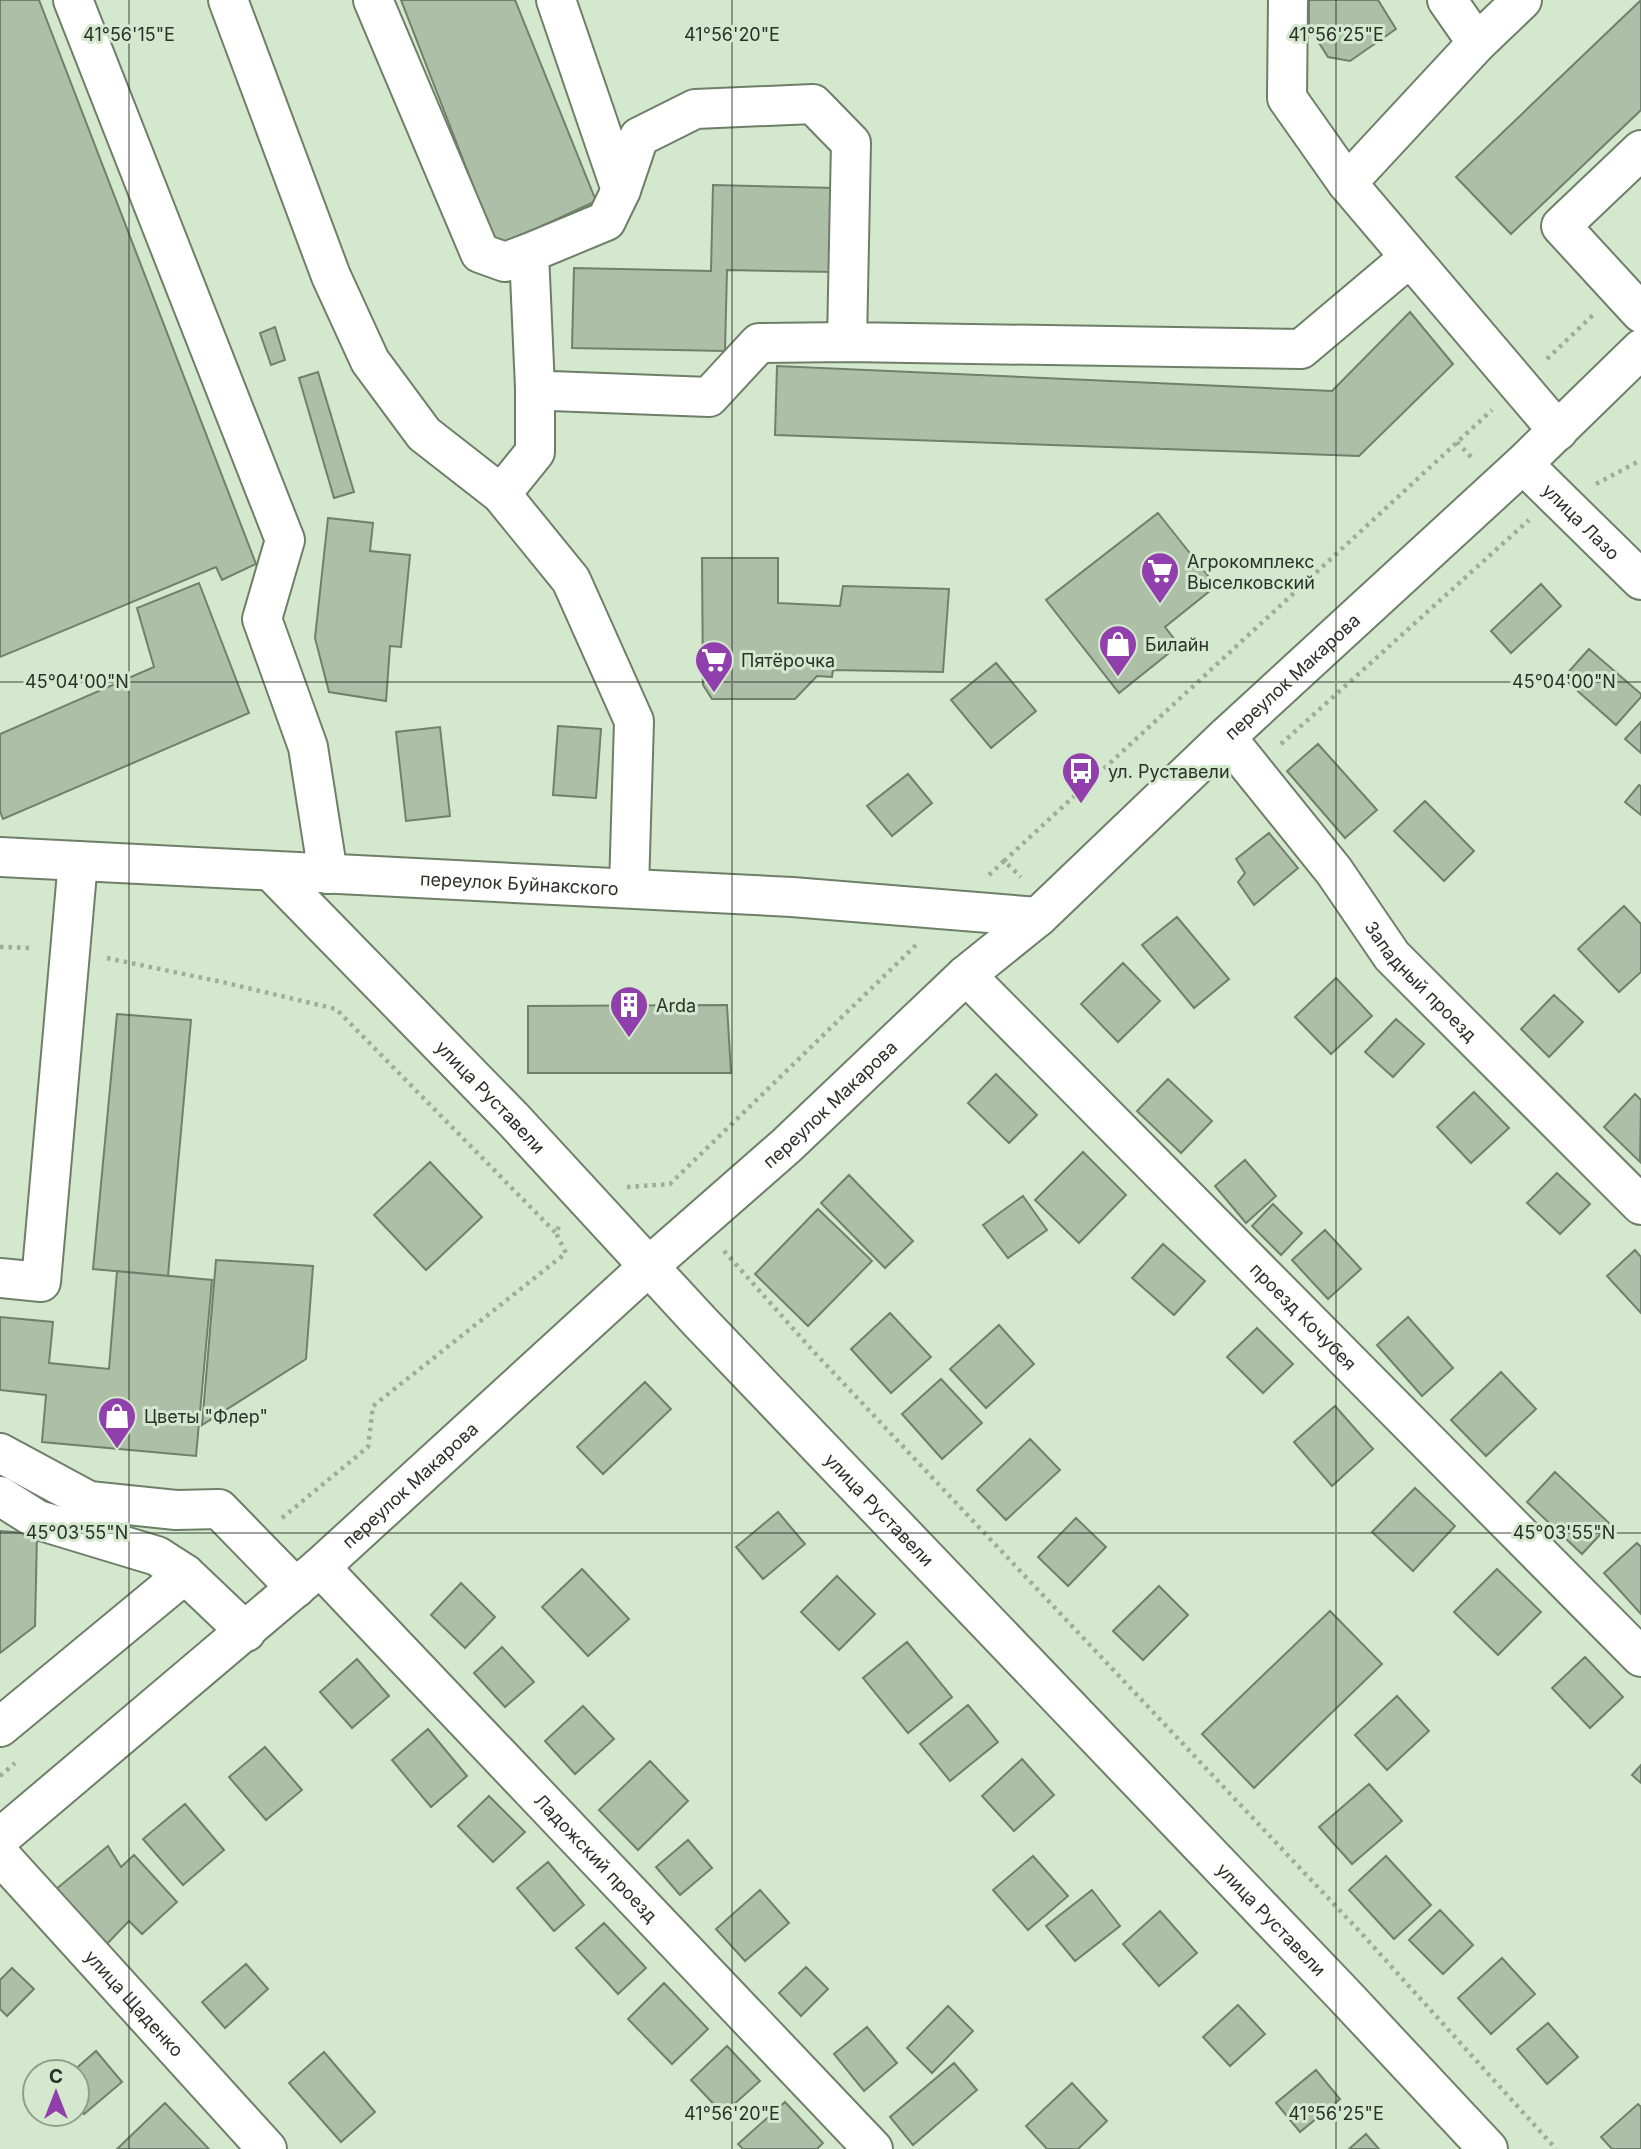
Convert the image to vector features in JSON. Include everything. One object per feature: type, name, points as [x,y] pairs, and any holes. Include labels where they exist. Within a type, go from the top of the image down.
[{"type":"street","points":[[73,0],[285,540],[262,619],[308,747],[328,874]]},
{"type":"street","points":[[228,0],[331,276],[370,361],[424,434],[501,494],[571,580],[634,721],[629,888]]},
{"type":"street","points":[[373,0],[480,253],[505,262],[606,221],[621,190],[639,137],[695,108],[813,104],[851,143],[847,342]]},
{"type":"street","points":[[556,0],[621,190]]},
{"type":"street","points":[[1288,0],[1287,98],[1347,183],[1558,431]]},
{"type":"street","points":[[1447,0],[1477,43]]},
{"type":"street","points":[[1347,183],[1477,43],[1522,0]]},
{"type":"street","points":[[1631,302],[1561,226],[1641,150]]},
{"type":"street","points":[[501,494],[534,452],[535,388],[529,253]]},
{"type":"street","points":[[535,388],[551,391],[709,397],[759,343],[1301,349],[1409,258]]},
{"type":"street","name":"переулок Макарова","points":[[0,1838],[246,1632],[649,1266],[800,1133],[967,975],[1038,917],[1226,737],[1523,464],[1641,349]]},
{"type":"street","name":"улица Лазо","points":[[1523,464],[1641,580]]},
{"type":"street","name":"Западный проезд","points":[[1226,737],[1334,872],[1392,956],[1641,1205]]},
{"type":"street","name":"переулок Буйнакского","points":[[0,857],[792,897],[1038,917]]},
{"type":"street","points":[[0,1278],[41,1282],[78,861]]},
{"type":"street","name":"улица Руставели","points":[[271,871],[512,1118],[710,1334],[1343,1994],[1488,2149]]},
{"type":"street","name":"проезд Кочубея","points":[[967,975],[1641,1657]]},
{"type":"street","name":"Ладожский проезд","points":[[0,1452],[89,1501],[176,1510],[219,1509],[251,1542],[308,1577],[873,2149]]},
{"type":"street","points":[[0,1496],[38,1520],[157,1556],[185,1574],[246,1632]]},
{"type":"street","points":[[0,1727],[185,1574]]},
{"type":"street","name":"улица Щаденко","points":[[0,1855],[267,2149]]},
{"type":"path","points":[[1004,861],[1518,385],[1631,302]]},
{"type":"path","points":[[619,1185],[630,1188],[670,1184],[953,909]]},
{"type":"path","points":[[0,947],[70,950],[336,1009],[556,1233],[566,1254],[373,1406],[368,1447],[251,1542]]},
{"type":"path","points":[[556,1233],[578,1188]]},
{"type":"path","points":[[721,1248],[832,1371],[1362,1934],[1556,2149]]},
{"type":"building","points":[[0,0],[39,0],[256,564],[222,580],[216,567],[0,657]]},
{"type":"building","points":[[401,0],[515,0],[596,201],[497,247]]},
{"type":"building","points":[[1309,0],[1378,0],[1396,29],[1350,61],[1328,57],[1309,27]]},
{"type":"building","points":[[1641,0],[1641,110],[1511,234],[1456,177]]},
{"type":"building","points":[[713,185],[836,188],[834,272],[727,270],[725,351],[572,348],[574,268],[711,271]]},
{"type":"building","points":[[1410,312],[1453,364],[1359,456],[775,435],[777,366],[1332,391]]},
{"type":"building","points":[[275,327],[285,360],[271,365],[260,333]]},
{"type":"building","points":[[318,372],[354,492],[334,498],[299,378]]},
{"type":"building","points":[[1158,513],[1216,586],[1165,627],[1179,645],[1119,693],[1046,600]]},
{"type":"building","points":[[328,518],[373,523],[370,551],[410,555],[401,647],[390,646],[386,701],[329,692],[315,638]]},
{"type":"building","points":[[702,558],[778,558],[778,603],[840,606],[843,586],[949,589],[943,672],[833,670],[832,677],[817,676],[795,699],[712,699],[703,685]]},
{"type":"building","points":[[199,583],[249,713],[3,819],[0,811],[0,734],[154,667],[137,608]]},
{"type":"building","points":[[1541,584],[1561,606],[1511,653],[1491,631]]},
{"type":"building","points":[[1589,649],[1641,694],[1616,725],[1563,678]]},
{"type":"building","points":[[996,663],[1036,711],[991,748],[951,700]]},
{"type":"building","points":[[1641,722],[1641,753],[1625,739]]},
{"type":"building","points":[[558,726],[601,729],[596,798],[553,795]]},
{"type":"building","points":[[440,727],[450,816],[406,821],[396,732]]},
{"type":"building","points":[[1318,744],[1377,810],[1345,838],[1287,771]]},
{"type":"building","points":[[908,774],[932,803],[892,836],[867,806]]},
{"type":"building","points":[[1639,785],[1641,786],[1641,815],[1625,802]]},
{"type":"building","points":[[1425,801],[1474,851],[1444,881],[1394,831]]},
{"type":"building","points":[[1269,833],[1298,868],[1254,905],[1238,882],[1245,873],[1236,859]]},
{"type":"building","points":[[1624,906],[1641,924],[1641,972],[1619,992],[1578,949]]},
{"type":"building","points":[[1177,917],[1229,979],[1194,1008],[1142,945]]},
{"type":"building","points":[[1123,963],[1160,1001],[1118,1042],[1081,1004]]},
{"type":"building","points":[[1336,978],[1372,1016],[1331,1054],[1295,1017]]},
{"type":"building","points":[[1554,995],[1583,1022],[1549,1057],[1521,1029]]},
{"type":"building","name":"Arda","points":[[727,1005],[731,1073],[528,1073],[528,1006]]},
{"type":"building","points":[[117,1014],[191,1020],[168,1276],[93,1269]]},
{"type":"building","points":[[1396,1019],[1424,1044],[1393,1077],[1365,1052]]},
{"type":"building","points":[[996,1074],[1037,1115],[1009,1143],[968,1103]]},
{"type":"building","points":[[1168,1079],[1212,1121],[1181,1153],[1137,1111]]},
{"type":"building","points":[[1474,1092],[1509,1128],[1471,1163],[1437,1127]]},
{"type":"building","points":[[1635,1094],[1641,1100],[1640,1162],[1604,1127]]},
{"type":"building","points":[[1083,1152],[1126,1195],[1079,1243],[1035,1200]]},
{"type":"building","points":[[1245,1160],[1276,1196],[1246,1223],[1215,1186]]},
{"type":"building","points":[[430,1162],[482,1217],[426,1270],[374,1215]]},
{"type":"building","points":[[1557,1173],[1590,1204],[1560,1234],[1527,1203]]},
{"type":"building","points":[[849,1175],[913,1241],[885,1268],[821,1203]]},
{"type":"building","points":[[1023,1196],[1047,1230],[1008,1258],[983,1225]]},
{"type":"building","points":[[1273,1204],[1302,1233],[1281,1255],[1252,1226]]},
{"type":"building","points":[[818,1209],[872,1261],[808,1326],[755,1274]]},
{"type":"building","points":[[1325,1230],[1361,1269],[1328,1299],[1292,1260]]},
{"type":"building","points":[[1163,1244],[1205,1281],[1174,1315],[1132,1278]]},
{"type":"building","points":[[1635,1250],[1641,1257],[1641,1313],[1607,1276]]},
{"type":"building","points":[[216,1260],[313,1266],[306,1359],[202,1425]]},
{"type":"building","points":[[117,1271],[212,1280],[196,1456],[42,1442],[46,1395],[0,1390],[0,1317],[53,1322],[49,1363],[109,1369]]},
{"type":"building","points":[[890,1313],[931,1357],[891,1393],[851,1349]]},
{"type":"building","points":[[1408,1317],[1453,1368],[1422,1396],[1377,1345]]},
{"type":"building","points":[[999,1325],[1034,1364],[986,1408],[950,1369]]},
{"type":"building","points":[[1257,1328],[1293,1364],[1263,1393],[1227,1357]]},
{"type":"building","points":[[1501,1372],[1536,1409],[1486,1456],[1451,1420]]},
{"type":"building","points":[[941,1379],[982,1423],[942,1459],[902,1414]]},
{"type":"building","points":[[645,1382],[671,1409],[603,1474],[577,1447]]},
{"type":"building","points":[[1335,1406],[1373,1449],[1332,1486],[1294,1442]]},
{"type":"building","points":[[1030,1439],[1060,1470],[1006,1520],[977,1490]]},
{"type":"building","points":[[1555,1472],[1610,1524],[1582,1554],[1527,1502]]},
{"type":"building","points":[[1415,1488],[1455,1526],[1413,1571],[1372,1532]]},
{"type":"building","points":[[778,1512],[805,1544],[763,1579],[736,1547]]},
{"type":"building","points":[[1076,1518],[1106,1547],[1068,1586],[1038,1557]]},
{"type":"building","points":[[0,1531],[37,1534],[35,1626],[0,1653]]},
{"type":"building","points":[[1637,1543],[1641,1547],[1641,1614],[1604,1573]]},
{"type":"building","points":[[582,1569],[629,1619],[588,1656],[542,1607]]},
{"type":"building","points":[[1497,1569],[1541,1612],[1498,1655],[1454,1612]]},
{"type":"building","points":[[837,1576],[875,1614],[839,1650],[801,1612]]},
{"type":"building","points":[[461,1583],[495,1617],[465,1648],[431,1615]]},
{"type":"building","points":[[1159,1586],[1188,1615],[1143,1660],[1113,1631]]},
{"type":"building","points":[[1330,1611],[1382,1664],[1254,1788],[1202,1734]]},
{"type":"building","points":[[907,1642],[952,1697],[908,1733],[863,1678]]},
{"type":"building","points":[[502,1647],[534,1682],[505,1707],[474,1673]]},
{"type":"building","points":[[1585,1657],[1623,1697],[1590,1728],[1552,1688]]},
{"type":"building","points":[[357,1659],[389,1696],[352,1728],[320,1692]]},
{"type":"building","points":[[1397,1696],[1429,1731],[1387,1770],[1355,1735]]},
{"type":"building","points":[[968,1705],[998,1742],[950,1781],[920,1744]]},
{"type":"building","points":[[583,1706],[614,1739],[575,1774],[545,1741]]},
{"type":"building","points":[[428,1729],[467,1776],[431,1807],[392,1760]]},
{"type":"building","points":[[265,1747],[302,1790],[266,1820],[229,1777]]},
{"type":"building","points":[[1022,1759],[1054,1795],[1014,1831],[982,1796]]},
{"type":"building","points":[[650,1761],[688,1801],[638,1850],[599,1810]]},
{"type":"building","points":[[1641,1765],[1641,1783],[1632,1775]]},
{"type":"building","points":[[1369,1784],[1402,1821],[1352,1864],[1319,1827]]},
{"type":"building","points":[[489,1796],[525,1832],[493,1862],[458,1826]]},
{"type":"building","points":[[185,1804],[224,1850],[183,1885],[143,1839]]},
{"type":"building","points":[[688,1840],[712,1868],[680,1895],[656,1867]]},
{"type":"building","points":[[108,1846],[121,1867],[134,1855],[177,1902],[142,1934],[129,1921],[105,1946],[55,1890]]},
{"type":"building","points":[[1033,1856],[1068,1896],[1028,1930],[993,1890]]},
{"type":"building","points":[[1386,1856],[1431,1905],[1394,1939],[1349,1890]]},
{"type":"building","points":[[548,1862],[584,1905],[554,1931],[517,1888]]},
{"type":"building","points":[[760,1890],[789,1923],[745,1961],[716,1929]]},
{"type":"building","points":[[1092,1890],[1120,1926],[1075,1961],[1046,1926]]},
{"type":"building","points":[[1440,1910],[1473,1945],[1443,1974],[1409,1940]]},
{"type":"building","points":[[1160,1911],[1197,1953],[1159,1986],[1123,1944]]},
{"type":"building","points":[[604,1923],[646,1968],[618,1994],[576,1948]]},
{"type":"building","points":[[1502,1958],[1535,1994],[1491,2034],[1458,1998]]},
{"type":"building","points":[[246,1964],[268,1989],[225,2028],[202,2002]]},
{"type":"building","points":[[806,1967],[828,1989],[801,2016],[779,1993]]},
{"type":"building","points":[[12,1968],[34,1989],[7,2016],[0,2009],[0,1980]]},
{"type":"building","points":[[664,1983],[708,2029],[672,2064],[628,2019]]},
{"type":"building","points":[[1238,2005],[1265,2034],[1230,2066],[1203,2037]]},
{"type":"building","points":[[948,2006],[973,2031],[932,2073],[907,2048]]},
{"type":"building","points":[[1548,2023],[1578,2057],[1547,2084],[1517,2049]]},
{"type":"building","points":[[867,2027],[897,2063],[864,2091],[834,2054]]},
{"type":"building","points":[[727,2046],[760,2081],[723,2114],[691,2080]]},
{"type":"building","points":[[96,2051],[122,2082],[91,2108],[91,2058],[88,2058]]},
{"type":"building","points":[[324,2052],[375,2112],[341,2142],[289,2083]]},
{"type":"building","points":[[954,2063],[977,2090],[913,2145],[890,2117]]},
{"type":"building","points":[[1316,2070],[1340,2099],[1300,2132],[1276,2103]]},
{"type":"building","points":[[1072,2083],[1107,2121],[1078,2149],[1047,2149],[1026,2126]]},
{"type":"building","points":[[785,2102],[823,2143],[817,2149],[743,2149],[738,2144]]},
{"type":"building","points":[[165,2103],[209,2149],[117,2149]]},
{"type":"building","points":[[1638,2104],[1641,2107],[1641,2149],[1612,2149],[1601,2137]]},
{"type":"building","points":[[1366,2134],[1379,2149],[1349,2149]]},
{"type":"place","name":"Агрокомплекс Выселковский","points":[[1160,605]]},
{"type":"place","name":"Билайн","points":[[1118,678]]},
{"type":"place","name":"Пятёрочка","points":[[714,694]]},
{"type":"place","name":"ул. Руставели","points":[[1081,805]]},
{"type":"place","name":"Arda","points":[[629,1039]]},
{"type":"place","name":"Цветы \"Флер\"","points":[[117,1450]]}]
